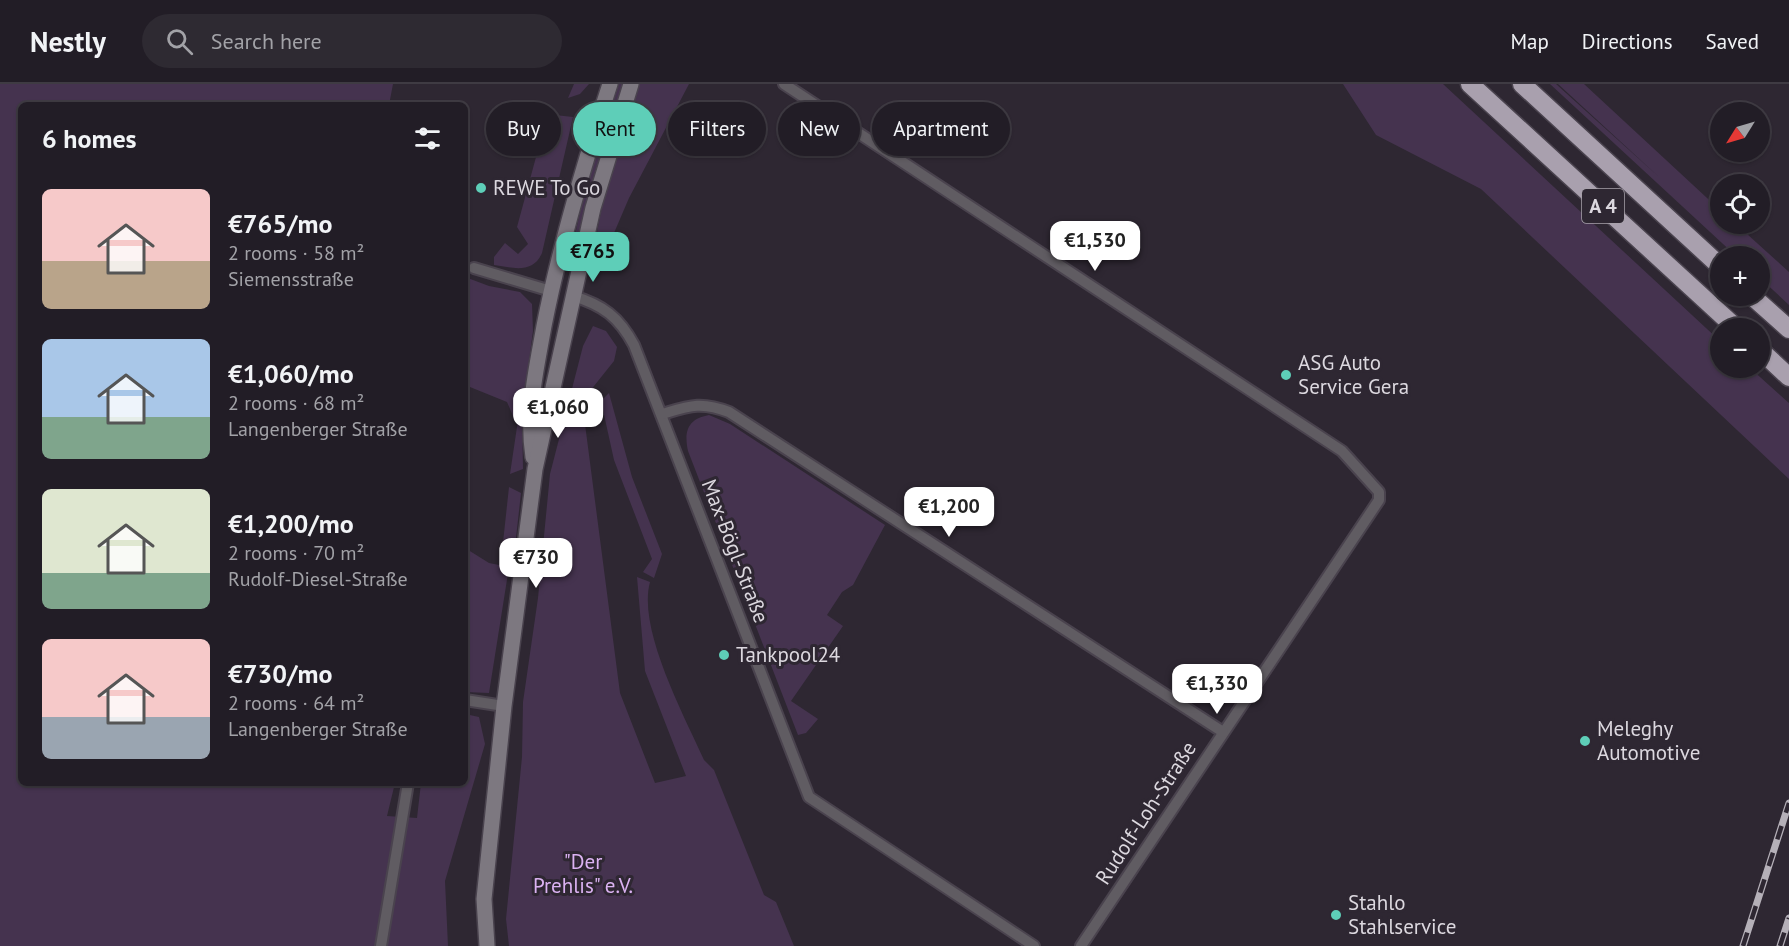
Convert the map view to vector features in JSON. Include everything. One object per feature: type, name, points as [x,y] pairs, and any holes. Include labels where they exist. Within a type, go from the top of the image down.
[{"type":"highway","name":"A 4","points":[[1470,84],[1725,318]]},
{"type":"highway","name":"A 4","points":[[1522,84],[1710,257]]},
{"type":"highway","points":[[1763,306],[1789,329]]},
{"type":"highway","points":[[1770,359],[1789,377]]},
{"type":"main road","points":[[535,469],[530,437],[530,400],[551,291],[588,152],[610,84]]},
{"type":"main road","points":[[487,946],[484,899],[504,706],[535,469],[593,208],[621,112],[632,84]]},
{"type":"main road","points":[[551,291],[573,296]]},
{"type":"street","name":"Rudolf-Loh-Straße","points":[[784,84],[1341,451],[1379,492],[1379,500],[1081,946]]},
{"type":"street","points":[[474,268],[551,291]]},
{"type":"street","name":"Max-Bögl-Straße","points":[[573,296],[598,304],[624,327],[662,414],[808,797],[1034,946]]},
{"type":"street","points":[[662,414],[694,405],[710,405],[729,412],[1223,732]]},
{"type":"street","points":[[468,700],[504,706]]},
{"type":"street","points":[[381,946],[408,786]]},
{"type":"green space","points":[[0,84],[393,84],[390,102],[18,102],[18,786],[394,786],[387,816],[417,818],[421,786],[468,786],[468,715],[479,717],[485,744],[445,881],[448,946],[0,946]]},
{"type":"green space","points":[[574,84],[589,84],[580,94],[568,98]]},
{"type":"green space","points":[[619,84],[623,84],[617,102],[613,102]]},
{"type":"green space","points":[[639,84],[689,84],[680,102],[668,102],[668,124],[656,147],[656,102],[634,102]]},
{"type":"green space","points":[[1343,84],[1443,84],[1710,332],[1710,378],[1761,378],[1789,403],[1789,479],[1481,189],[1376,135]]},
{"type":"green space","points":[[1550,84],[1556,84],[1659,177],[1558,84],[1584,84],[1710,201],[1710,232]]},
{"type":"green space","points":[[561,116],[573,117],[542,253],[538,260],[528,267],[494,265],[494,257],[505,243],[518,254],[528,244],[517,227],[536,156],[561,156]]},
{"type":"green space","points":[[596,156],[600,156],[575,257],[570,256],[586,187]]},
{"type":"green space","points":[[617,156],[651,156],[629,198],[602,261],[591,262],[602,207]]},
{"type":"green space","points":[[1712,234],[1747,234],[1760,246],[1725,246]]},
{"type":"green space","points":[[1770,255],[1789,272],[1789,305],[1770,287]]},
{"type":"green space","points":[[468,278],[489,286],[520,292],[532,304],[533,331],[522,413],[523,469],[510,474],[518,420],[513,416],[507,402],[468,386]]},
{"type":"green space","name":"\"Der Prehlis\" e.V.","points":[[593,326],[606,331],[617,347],[614,361],[582,401],[620,693],[655,783],[686,776],[645,671],[637,577],[650,582],[648,601],[650,624],[656,648],[675,697],[704,760],[714,770],[764,895],[776,902],[794,946],[509,946],[506,919],[522,757],[523,702],[538,598],[550,474],[583,346]]},
{"type":"green space","points":[[609,393],[632,477],[662,554],[654,578],[643,572],[652,559],[614,460],[601,401]]},
{"type":"green space","points":[[709,415],[730,424],[885,525],[853,585],[842,592],[827,615],[843,626],[791,701],[818,719],[806,733],[798,735],[688,451],[686,438],[689,427],[696,420]]},
{"type":"green space","points":[[509,487],[521,493],[513,565],[501,561]]},
{"type":"green space","points":[[468,550],[489,563],[509,567],[489,693],[468,692]]},
{"type":"railway","points":[[1743,946],[1789,803]]},
{"type":"railway","points":[[1780,946],[1789,918]]},
{"type":"place","name":"REWE To Go","points":[[481,188]]},
{"type":"place","name":"ASG Auto Service Gera","points":[[1286,375]]},
{"type":"place","name":"Tankpool24","points":[[724,655]]},
{"type":"place","name":"Meleghy Automotive","points":[[1585,741]]},
{"type":"place","name":"Stahlo Stahlservice","points":[[1336,915]]}]
